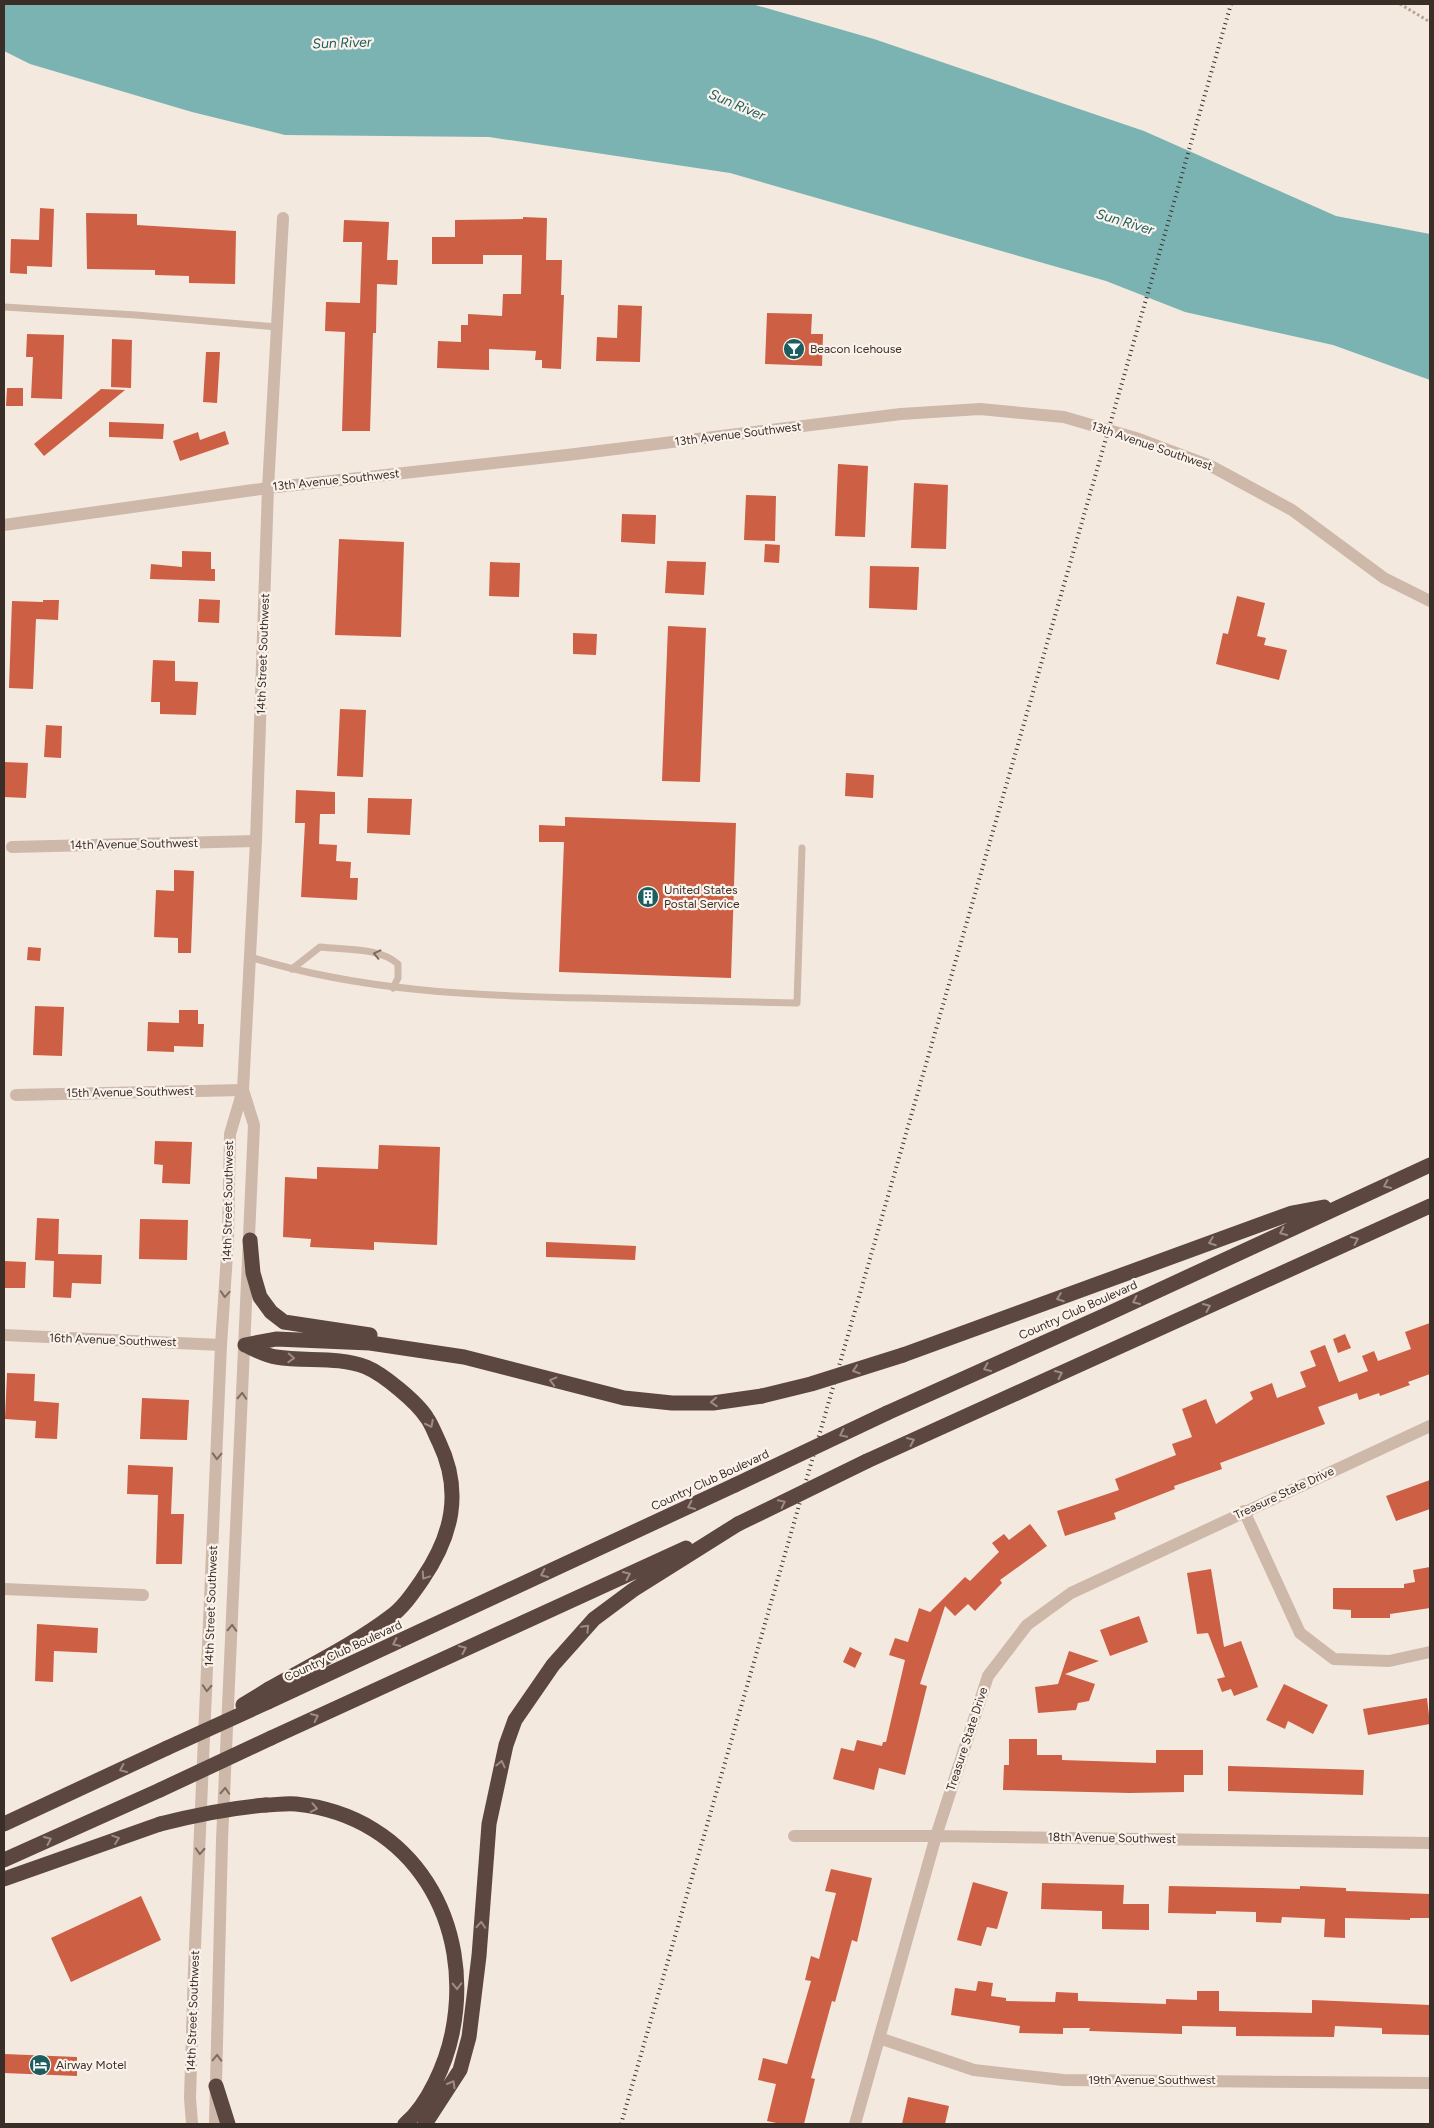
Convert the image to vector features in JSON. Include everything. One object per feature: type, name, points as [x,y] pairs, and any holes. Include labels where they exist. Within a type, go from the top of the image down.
[{"type":"highway","name":"Country Club Boulevard","points":[[4,1824],[190,1738],[268,1696],[735,1485],[886,1413],[1101,1317],[1430,1165]]},
{"type":"highway","points":[[244,1345],[276,1339],[370,1343],[464,1357],[624,1398],[672,1403],[713,1403],[762,1396],[811,1384],[903,1355],[1292,1213],[1343,1204]]},
{"type":"highway","points":[[4,1860],[738,1524],[867,1461],[1430,1206]]},
{"type":"highway","points":[[250,1240],[253,1273],[260,1296],[271,1312],[284,1322],[367,1334],[409,1348]]},
{"type":"highway","points":[[244,1345],[275,1357],[343,1361],[366,1367],[386,1378],[426,1417],[450,1472],[452,1509],[446,1536],[437,1558],[413,1594],[384,1621],[268,1696]]},
{"type":"highway","points":[[425,2124],[460,2070],[469,2037],[479,1956],[489,1824],[506,1744],[515,1720],[553,1665],[594,1619],[633,1590],[738,1524]]},
{"type":"highway","points":[[4,1878],[160,1824],[196,1814],[266,1805],[296,1804],[348,1817],[372,1828],[390,1841],[422,1873],[443,1910],[455,1959],[458,1987],[456,2018],[443,2065],[434,2086],[405,2124]]},
{"type":"highway","points":[[216,2086],[228,2124]]},
{"type":"street","name":"14th Street Southwest","points":[[192,2124],[190,2098],[192,2038],[228,1239],[230,1134],[244,1090],[256,841],[268,488],[282,218]]},
{"type":"street","name":"13th Avenue Southwest","points":[[4,525],[268,488],[567,455],[901,414],[980,409],[1064,417],[1139,440],[1212,466],[1292,510],[1384,578],[1430,601]]},
{"type":"street","name":"14th Avenue Southwest","points":[[12,847],[256,841]]},
{"type":"street","name":"14th Street Southwest","points":[[215,2124],[222,1840],[254,1125],[244,1090]]},
{"type":"street","name":"15th Avenue Southwest","points":[[16,1095],[244,1090]]},
{"type":"street","name":"16th Avenue Southwest","points":[[4,1335],[244,1345]]},
{"type":"street","name":"Treasure State Drive","points":[[855,2124],[936,1836],[988,1676],[1027,1626],[1071,1593],[1430,1426]]},
{"type":"street","points":[[1244,1511],[1300,1633],[1334,1659],[1390,1661],[1430,1652]]},
{"type":"street","points":[[4,1589],[143,1596]]},
{"type":"street","name":"18th Avenue Southwest","points":[[794,1836],[936,1836],[1430,1843]]},
{"type":"street","name":"19th Avenue Southwest","points":[[879,2038],[974,2070],[1063,2080],[1430,2083]]},
{"type":"lane","points":[[4,307],[136,315],[277,327]]},
{"type":"lane","points":[[250,957],[292,969],[393,988],[496,996],[797,1003],[802,848]]},
{"type":"lane","points":[[292,969],[320,947],[375,953],[391,958],[398,964],[398,978],[393,988]]},
{"type":"path","points":[[1400,4],[1430,22]]},
{"type":"water","name":"Sun River","points":[[4,4],[752,4],[874,39],[1144,131],[1336,216],[1430,234],[1430,380],[1333,345],[1185,312],[1106,281],[730,173],[489,137],[285,135],[192,112],[30,64],[4,51]]},
{"type":"building","points":[[40,208],[54,209],[52,267],[27,266],[27,274],[10,273],[11,239],[39,240]]},
{"type":"building","points":[[86,213],[137,214],[137,225],[236,231],[235,284],[189,283],[189,276],[155,275],[155,270],[87,269]]},
{"type":"building","points":[[523,217],[547,218],[546,260],[562,260],[561,295],[564,295],[561,369],[542,368],[542,360],[535,360],[536,351],[489,349],[489,370],[437,368],[438,341],[461,342],[461,325],[468,325],[468,314],[502,316],[503,294],[521,294],[522,255],[483,255],[483,264],[432,264],[432,237],[455,237],[455,220],[523,219]]},
{"type":"building","points":[[344,220],[389,222],[387,260],[398,260],[397,285],[377,284],[376,333],[373,333],[370,431],[342,431],[345,332],[325,331],[326,302],[360,303],[362,242],[343,242]]},
{"type":"building","points":[[618,305],[642,306],[640,362],[596,361],[597,337],[617,338]]},
{"type":"building","name":"Beacon Icehouse","points":[[767,313],[812,314],[811,334],[823,334],[822,366],[765,364]]},
{"type":"building","points":[[27,334],[64,335],[62,399],[31,398],[33,357],[26,357]]},
{"type":"building","points":[[112,339],[132,340],[131,388],[111,387]]},
{"type":"building","points":[[206,352],[220,352],[217,403],[203,402]]},
{"type":"building","points":[[7,388],[23,388],[23,406],[6,406]]},
{"type":"building","points":[[101,389],[125,390],[44,456],[34,444]]},
{"type":"building","points":[[109,422],[164,424],[163,439],[109,437]]},
{"type":"building","points":[[225,431],[229,444],[180,461],[173,441],[198,432],[200,440]]},
{"type":"building","points":[[838,464],[868,466],[865,537],[835,536]]},
{"type":"building","points":[[914,483],[948,485],[946,549],[911,548]]},
{"type":"building","points":[[746,495],[776,496],[775,541],[744,540]]},
{"type":"building","points":[[622,514],[656,515],[655,544],[621,542]]},
{"type":"building","points":[[339,539],[404,542],[401,637],[335,635]]},
{"type":"building","points":[[765,544],[780,545],[779,563],[764,562]]},
{"type":"building","points":[[182,551],[211,552],[211,569],[215,569],[215,581],[150,579],[151,564],[182,567]]},
{"type":"building","points":[[667,561],[706,562],[704,595],[665,593]]},
{"type":"building","points":[[490,562],[520,563],[519,597],[489,596]]},
{"type":"building","points":[[870,566],[919,567],[917,610],[869,608]]},
{"type":"building","points":[[1237,596],[1265,603],[1257,636],[1266,638],[1264,645],[1287,650],[1279,680],[1216,664],[1223,633],[1228,634]]},
{"type":"building","points":[[199,599],[220,600],[219,623],[198,622]]},
{"type":"building","points":[[43,600],[59,600],[58,620],[36,619],[33,689],[9,688],[12,601],[43,602]]},
{"type":"building","points":[[668,626],[706,628],[700,782],[662,781]]},
{"type":"building","points":[[573,633],[597,634],[596,655],[573,654]]},
{"type":"building","points":[[153,660],[175,661],[175,681],[198,682],[196,715],[160,714],[160,702],[151,702]]},
{"type":"building","points":[[340,709],[366,710],[363,777],[337,776]]},
{"type":"building","points":[[46,725],[62,726],[61,758],[44,757]]},
{"type":"building","points":[[4,762],[28,763],[26,798],[4,797]]},
{"type":"building","points":[[846,773],[874,775],[873,798],[845,796]]},
{"type":"building","points":[[296,790],[335,792],[335,814],[320,814],[319,844],[337,845],[336,861],[351,862],[350,878],[358,878],[357,900],[301,897],[305,823],[295,823]]},
{"type":"building","points":[[368,798],[412,799],[410,835],[367,833]]},
{"type":"building","name":"United States Postal Service","points":[[565,817],[736,823],[731,978],[559,972],[564,842],[539,842],[539,825],[565,826]]},
{"type":"building","points":[[174,870],[194,871],[191,953],[178,953],[178,938],[154,937],[156,890],[174,891]]},
{"type":"building","points":[[28,947],[41,948],[40,961],[27,960]]},
{"type":"building","points":[[35,1006],[64,1007],[62,1056],[33,1055]]},
{"type":"building","points":[[179,1010],[198,1010],[198,1024],[204,1024],[203,1047],[174,1046],[174,1052],[147,1051],[148,1022],[179,1023]]},
{"type":"building","points":[[155,1141],[192,1142],[190,1184],[162,1183],[163,1165],[154,1164]]},
{"type":"building","points":[[379,1145],[440,1147],[437,1245],[374,1242],[374,1250],[310,1247],[311,1239],[283,1237],[285,1177],[317,1179],[317,1167],[378,1169]]},
{"type":"building","points":[[37,1218],[59,1219],[58,1254],[102,1255],[101,1284],[72,1283],[71,1298],[53,1297],[54,1261],[35,1260]]},
{"type":"building","points":[[140,1219],[188,1220],[187,1260],[139,1259]]},
{"type":"building","points":[[546,1242],[636,1246],[635,1260],[546,1257]]},
{"type":"building","points":[[4,1261],[26,1262],[25,1288],[4,1288]]},
{"type":"building","points":[[1430,1323],[1430,1374],[1408,1382],[1410,1385],[1380,1396],[1379,1393],[1359,1400],[1357,1393],[1318,1407],[1325,1424],[1220,1463],[1222,1469],[1174,1486],[1175,1489],[1114,1513],[1116,1519],[1065,1536],[1057,1511],[1119,1490],[1115,1479],[1176,1455],[1172,1444],[1192,1437],[1182,1409],[1206,1399],[1216,1424],[1253,1399],[1250,1392],[1272,1383],[1277,1398],[1306,1387],[1300,1372],[1316,1366],[1310,1351],[1325,1345],[1339,1382],[1368,1371],[1362,1356],[1374,1351],[1378,1361],[1411,1349],[1405,1332]]},
{"type":"building","points":[[1345,1334],[1351,1348],[1338,1353],[1333,1339]]},
{"type":"building","points":[[7,1373],[35,1374],[34,1401],[59,1403],[57,1439],[35,1438],[36,1421],[5,1419]]},
{"type":"building","points":[[142,1398],[189,1400],[187,1440],[140,1439]]},
{"type":"building","points":[[128,1465],[173,1467],[171,1514],[184,1514],[182,1564],[156,1564],[158,1495],[127,1494]]},
{"type":"building","points":[[1430,1480],[1430,1509],[1396,1521],[1386,1496]]},
{"type":"building","points":[[1030,1524],[1047,1546],[1000,1580],[1002,1583],[975,1611],[968,1604],[955,1616],[945,1606],[920,1684],[927,1686],[905,1775],[879,1768],[874,1790],[833,1779],[841,1748],[854,1751],[857,1740],[882,1746],[883,1742],[886,1742],[905,1660],[889,1655],[895,1638],[908,1642],[919,1608],[930,1612],[965,1577],[970,1581],[999,1552],[992,1543],[1004,1534],[1009,1540]]},
{"type":"building","points":[[1430,1567],[1430,1608],[1390,1614],[1390,1618],[1351,1618],[1351,1610],[1333,1609],[1333,1588],[1404,1588],[1404,1584],[1415,1582],[1413,1570]]},
{"type":"building","points":[[1211,1569],[1224,1647],[1241,1641],[1258,1687],[1234,1696],[1231,1689],[1222,1692],[1217,1679],[1225,1677],[1208,1633],[1197,1634],[1187,1573]]},
{"type":"building","points":[[1139,1616],[1148,1642],[1110,1656],[1100,1630]]},
{"type":"building","points":[[37,1624],[98,1628],[97,1653],[54,1651],[53,1682],[35,1681]]},
{"type":"building","points":[[850,1647],[862,1653],[855,1668],[843,1662]]},
{"type":"building","points":[[1069,1651],[1099,1661],[1065,1674],[1095,1684],[1089,1701],[1078,1703],[1076,1710],[1038,1713],[1035,1687],[1058,1684]]},
{"type":"building","points":[[1284,1684],[1328,1705],[1313,1734],[1288,1721],[1285,1729],[1266,1720]]},
{"type":"building","points":[[1427,1698],[1430,1724],[1368,1735],[1363,1709]]},
{"type":"building","points":[[1009,1739],[1037,1739],[1037,1755],[1062,1755],[1062,1760],[1156,1763],[1156,1750],[1203,1750],[1203,1775],[1184,1775],[1184,1792],[1130,1793],[1003,1790],[1004,1765],[1009,1765]]},
{"type":"building","points":[[1228,1766],[1364,1770],[1363,1795],[1228,1791]]},
{"type":"building","points":[[831,1869],[872,1878],[857,1942],[852,1940],[835,2002],[832,2001],[811,2078],[815,2079],[804,2124],[781,2124],[767,2121],[776,2084],[758,2080],[763,2058],[787,2064],[811,1981],[805,1980],[811,1956],[819,1959],[836,1893],[825,1891]]},
{"type":"building","points":[[973,1882],[1008,1892],[997,1929],[987,1927],[981,1946],[957,1940]]},
{"type":"building","points":[[1042,1883],[1124,1885],[1123,1904],[1149,1904],[1149,1930],[1102,1929],[1102,1911],[1041,1909]]},
{"type":"building","points":[[1169,1886],[1300,1889],[1300,1886],[1346,1888],[1346,1891],[1430,1894],[1430,1918],[1410,1918],[1410,1920],[1345,1918],[1345,1938],[1324,1937],[1325,1919],[1282,1917],[1281,1923],[1256,1922],[1256,1912],[1216,1911],[1216,1914],[1168,1913]]},
{"type":"building","points":[[141,1896],[161,1940],[71,1982],[51,1938]]},
{"type":"building","points":[[978,1981],[993,1983],[991,1996],[1006,1998],[1006,2001],[1055,2002],[1056,1992],[1078,1993],[1078,2001],[1166,2004],[1166,1999],[1197,2000],[1197,1991],[1219,1991],[1219,2011],[1312,2013],[1312,2000],[1430,2005],[1430,2035],[1382,2034],[1382,2028],[1335,2026],[1334,2037],[1236,2036],[1236,2027],[1182,2026],[1182,2034],[1089,2031],[1090,2028],[1063,2028],[1063,2034],[1019,2033],[1020,2026],[951,2015],[955,1988],[976,1991]]},
{"type":"building","name":"Airway Motel","points":[[4,2054],[77,2057],[77,2076],[4,2073]]},
{"type":"building","points":[[908,2097],[949,2106],[945,2124],[902,2124]]},
{"type":"railway","points":[[621,2124],[1231,4]]},
{"type":"place","name":"Beacon Icehouse","points":[[794,349]]},
{"type":"place","name":"United States Postal Service","points":[[648,897]]},
{"type":"place","name":"Airway Motel","points":[[40,2065]]}]
